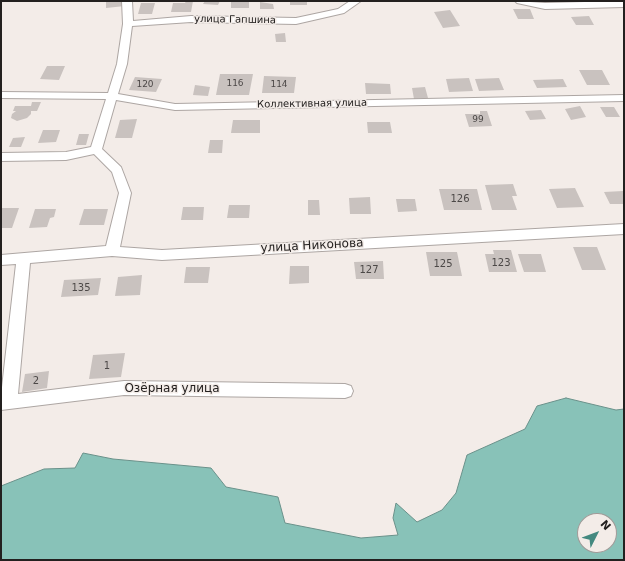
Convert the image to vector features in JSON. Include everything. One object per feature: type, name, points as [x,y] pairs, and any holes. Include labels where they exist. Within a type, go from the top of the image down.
[{"type":"street","points":[[96,150],[111,96],[122,64],[128,24],[127,1]]},
{"type":"street","name":"улица Гапшина","points":[[128,24],[191,19],[296,21],[341,10],[356,1]]},
{"type":"street","points":[[520,1],[545,6],[624,4]]},
{"type":"street","name":"Коллективная улица","points":[[1,95],[111,96],[175,107],[624,98]]},
{"type":"street","points":[[1,157],[66,156],[96,150]]},
{"type":"street","points":[[96,150],[117,170],[125,193],[112,251]]},
{"type":"street","name":"улица Никонова","points":[[1,260],[23,260],[112,251],[162,255],[624,229]]},
{"type":"street","points":[[5,403],[23,260]]},
{"type":"street","name":"Озёрная улица","points":[[5,403],[124,388],[344,391]]},
{"type":"water","points":[[566,398],[616,410],[624,409],[624,560],[1,560],[1,486],[44,469],[75,468],[83,453],[113,459],[211,468],[226,487],[278,497],[285,523],[361,538],[398,535],[393,518],[396,503],[417,522],[442,510],[456,493],[467,455],[525,429],[537,406]]},
{"type":"building","points":[[106,1],[124,1],[125,6],[106,8]]},
{"type":"building","points":[[186,1],[193,1],[191,12],[171,12],[173,3],[185,3]]},
{"type":"building","points":[[205,1],[220,1],[218,5],[203,4]]},
{"type":"building","points":[[231,1],[249,1],[249,8],[231,8]]},
{"type":"building","points":[[290,1],[307,1],[307,5],[290,5]]},
{"type":"building","points":[[260,2],[273,4],[274,9],[260,9]]},
{"type":"building","points":[[141,3],[155,3],[152,14],[138,14]]},
{"type":"building","points":[[513,9],[530,9],[534,19],[518,19]]},
{"type":"building","points":[[450,10],[460,26],[443,28],[434,12]]},
{"type":"building","points":[[589,16],[594,25],[576,25],[571,17]]},
{"type":"building","points":[[285,33],[286,42],[276,42],[275,34]]},
{"type":"building","points":[[47,66],[65,66],[59,80],[40,79]]},
{"type":"building","points":[[579,70],[602,70],[610,85],[587,85]]},
{"type":"building","points":[[220,74],[253,74],[249,95],[216,95]]},
{"type":"building","points":[[264,76],[296,77],[294,93],[262,93]]},
{"type":"building","points":[[135,77],[162,79],[156,92],[129,90]]},
{"type":"building","points":[[469,78],[473,91],[449,92],[446,79]]},
{"type":"building","points":[[499,78],[504,90],[479,91],[475,79]]},
{"type":"building","points":[[563,79],[567,87],[537,88],[533,80]]},
{"type":"building","points":[[365,83],[390,84],[391,94],[366,94]]},
{"type":"building","points":[[195,85],[210,87],[208,96],[193,95]]},
{"type":"building","points":[[425,87],[428,98],[414,99],[412,88]]},
{"type":"building","points":[[32,102],[41,102],[37,111],[31,111],[31,114],[27,118],[17,121],[11,118],[12,114],[16,111],[13,111],[15,106],[31,106]]},
{"type":"building","points":[[580,106],[586,117],[571,120],[565,109]]},
{"type":"building","points":[[600,107],[614,107],[620,117],[606,117]]},
{"type":"building","points":[[541,110],[546,119],[530,120],[525,111]]},
{"type":"building","points":[[480,111],[487,111],[492,126],[469,127],[465,114],[480,114]]},
{"type":"building","points":[[137,119],[132,138],[115,138],[120,120]]},
{"type":"building","points":[[233,120],[260,120],[260,133],[231,133]]},
{"type":"building","points":[[367,122],[390,122],[392,133],[368,133]]},
{"type":"building","points":[[43,130],[60,130],[56,142],[38,143]]},
{"type":"building","points":[[79,134],[89,134],[86,145],[76,145]]},
{"type":"building","points":[[25,137],[21,147],[9,147],[13,138]]},
{"type":"building","points":[[210,140],[223,140],[222,153],[208,153]]},
{"type":"building","points":[[513,184],[517,196],[512,196],[517,210],[492,210],[485,185]]},
{"type":"building","points":[[575,188],[584,207],[557,208],[549,189]]},
{"type":"building","points":[[439,189],[477,189],[482,210],[444,210]]},
{"type":"building","points":[[623,191],[624,204],[610,204],[604,192]]},
{"type":"building","points":[[370,197],[371,214],[350,214],[349,198]]},
{"type":"building","points":[[396,199],[415,199],[417,211],[398,212]]},
{"type":"building","points":[[308,200],[319,200],[320,215],[308,215]]},
{"type":"building","points":[[229,205],[250,205],[249,218],[227,218]]},
{"type":"building","points":[[183,207],[204,207],[203,220],[181,220]]},
{"type":"building","points":[[1,208],[19,208],[12,228],[1,228]]},
{"type":"building","points":[[35,209],[56,209],[54,217],[50,218],[47,227],[29,228]]},
{"type":"building","points":[[84,209],[108,209],[104,225],[79,225]]},
{"type":"building","points":[[573,247],[597,247],[606,270],[582,270]]},
{"type":"building","points":[[493,250],[511,250],[517,272],[489,272],[485,254],[494,254]]},
{"type":"building","points":[[426,252],[457,252],[462,276],[430,276]]},
{"type":"building","points":[[518,254],[541,254],[546,272],[524,272]]},
{"type":"building","points":[[383,261],[384,279],[356,279],[354,262]]},
{"type":"building","points":[[290,266],[309,266],[309,283],[289,284]]},
{"type":"building","points":[[186,267],[210,267],[208,283],[184,283]]},
{"type":"building","points":[[142,275],[140,295],[115,296],[118,277]]},
{"type":"building","points":[[101,278],[98,295],[61,297],[64,280]]},
{"type":"building","points":[[125,353],[121,377],[89,379],[93,355]]},
{"type":"building","points":[[49,371],[47,388],[22,392],[25,374]]}]
